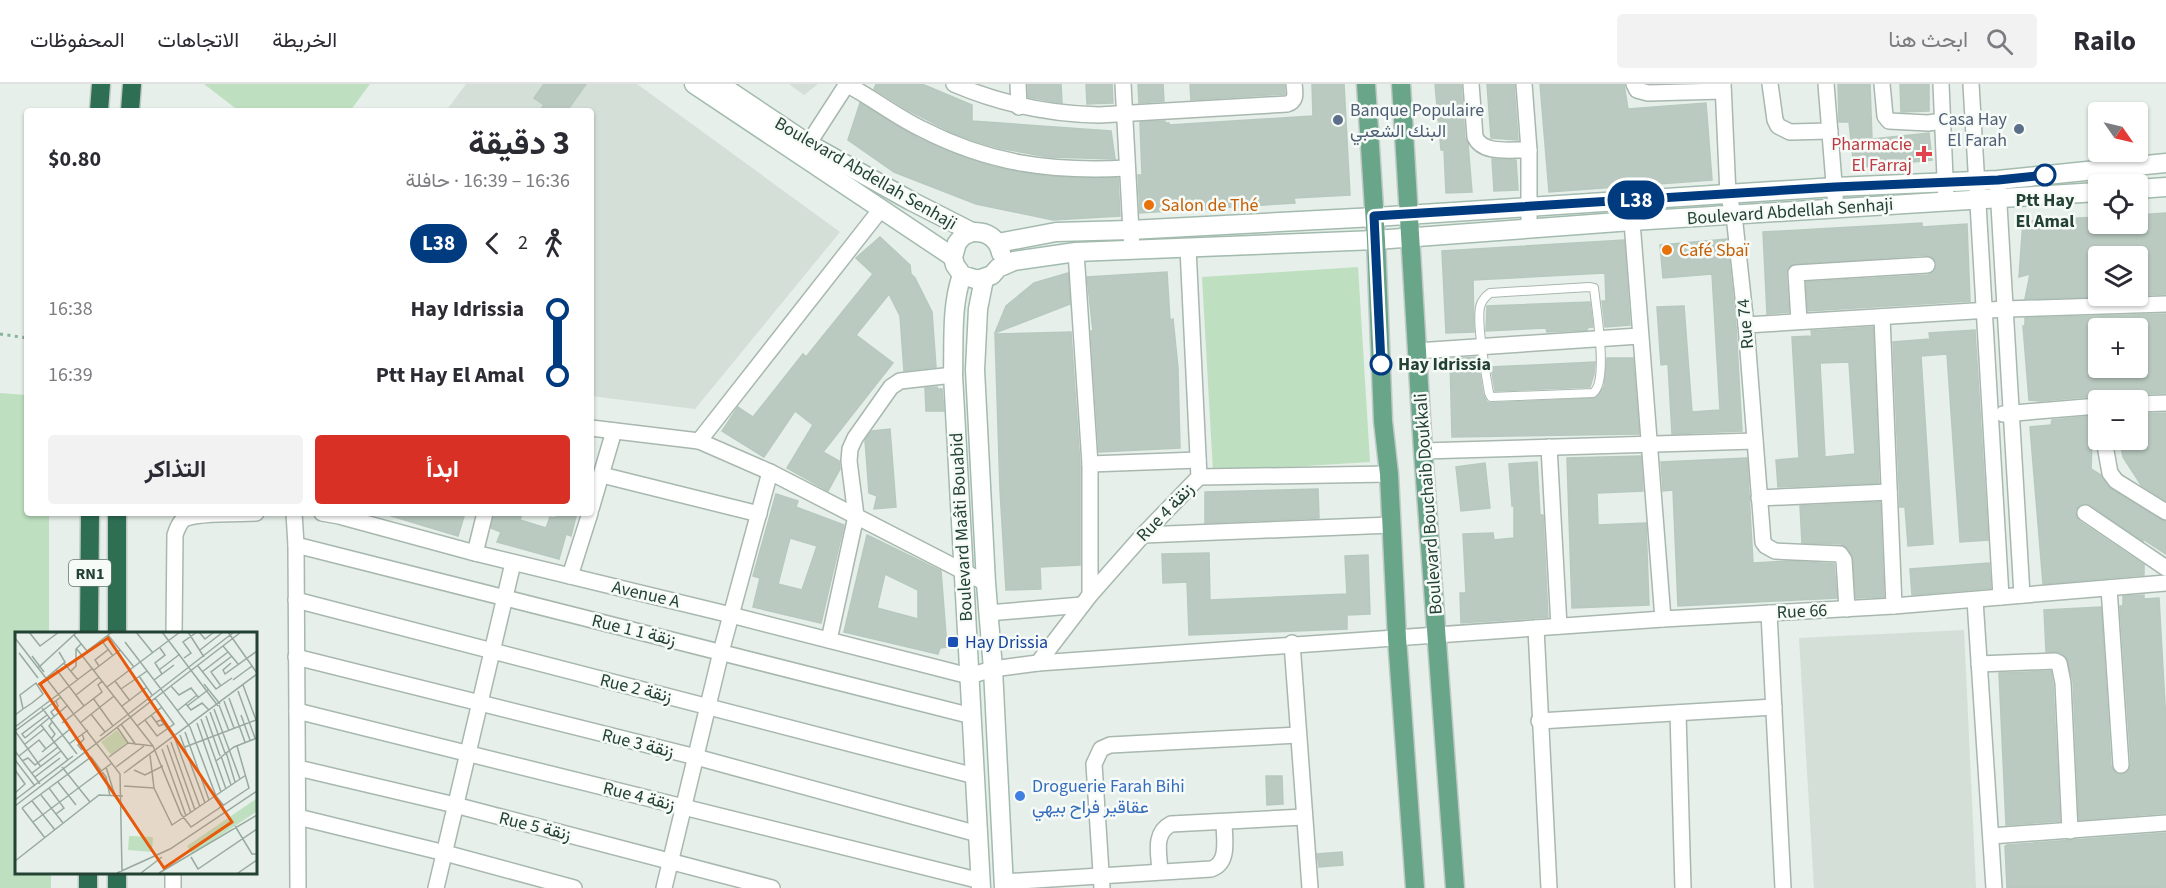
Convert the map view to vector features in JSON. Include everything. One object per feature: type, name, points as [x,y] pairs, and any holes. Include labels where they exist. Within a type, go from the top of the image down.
[{"type":"highway","points":[[93,84],[93,108]]},
{"type":"highway","points":[[99,108],[101,84]]},
{"type":"highway","points":[[130,108],[132,84]]},
{"type":"highway","name":"RN1","points":[[89,632],[90,516]]},
{"type":"highway","name":"RN1","points":[[117,516],[117,632]]},
{"type":"main road","name":"Boulevard Bouchaib Doukkali","points":[[1366,84],[1376,240],[1383,422],[1389,474],[1397,638],[1415,888]]},
{"type":"main road","name":"Boulevard Bouchaib Doukkali","points":[[1401,84],[1423,451],[1455,888]]},
{"type":"street","name":"Boulevard Abdellah Senhaji","points":[[694,84],[804,149],[972,232],[987,233],[998,243],[1029,235],[1056,232],[1130,230],[1835,187],[1998,180],[2166,164]]},
{"type":"street","name":"Boulevard Abdellah Senhaji","points":[[719,84],[972,279],[984,279],[998,268],[1014,261],[1076,252],[1376,240],[1632,221],[2088,193]]},
{"type":"street","points":[[804,149],[846,84],[922,129],[986,154],[1044,168],[1079,170],[1127,168]]},
{"type":"street","points":[[954,84],[1019,107],[1072,115],[1287,104],[1293,101],[1295,96],[1294,84]]},
{"type":"street","points":[[1018,84],[1019,107]]},
{"type":"street","points":[[1123,84],[1132,250]]},
{"type":"street","points":[[1471,84],[1474,137],[1477,143],[1485,148],[1530,150]]},
{"type":"street","points":[[1524,84],[1530,150],[1529,228]]},
{"type":"street","name":"Rue 74","points":[[1634,84],[1637,90],[1642,92],[1723,87],[1728,195],[1734,215],[1746,325],[1763,542],[1775,550],[1840,554],[1844,560],[1847,609]]},
{"type":"street","points":[[1770,84],[1775,120],[1778,126],[1790,132],[1830,131]]},
{"type":"street","points":[[1826,84],[1836,208]]},
{"type":"street","points":[[1882,84],[1885,116],[1889,121],[1928,123],[1943,121]]},
{"type":"street","points":[[1941,84],[1946,201]]},
{"type":"street","points":[[1971,84],[2001,597]]},
{"type":"street","points":[[1998,180],[2022,595]]},
{"type":"street","points":[[2148,188],[2166,187]]},
{"type":"street","points":[[1630,200],[1663,619]]},
{"type":"street","points":[[699,441],[880,209]]},
{"type":"street","name":"Boulevard Maâti Bouabid","points":[[972,232],[963,236],[957,243],[953,375],[981,884]]},
{"type":"street","points":[[998,243],[1002,255],[998,268]]},
{"type":"street","name":"Rue 4 زنقة","points":[[1038,663],[1086,600],[1143,535],[1199,477],[1188,248]]},
{"type":"street","points":[[988,613],[1086,600],[1090,464],[1076,252]]},
{"type":"street","points":[[1798,321],[1796,273],[1927,265]]},
{"type":"street","name":"Boulevard Maâti Bouabid","points":[[984,279],[977,319],[975,370],[1003,885]]},
{"type":"street","points":[[1746,325],[2006,309],[2166,304]]},
{"type":"street","points":[[1882,316],[1894,606]]},
{"type":"street","points":[[1417,351],[1639,336]]},
{"type":"street","points":[[829,640],[855,516],[849,461],[850,449],[855,438],[891,387],[900,381],[953,375]]},
{"type":"street","points":[[2148,404],[2166,403]]},
{"type":"street","points":[[1991,414],[2088,407]]},
{"type":"street","points":[[594,428],[699,441],[770,472],[986,583]]},
{"type":"street","points":[[594,499],[614,431]]},
{"type":"street","points":[[1423,451],[1755,441]]},
{"type":"street","points":[[1549,447],[1559,626]]},
{"type":"street","points":[[2106,450],[2110,473],[2125,487],[2166,512]]},
{"type":"street","points":[[1090,464],[1198,460]]},
{"type":"street","points":[[664,888],[721,652],[770,472]]},
{"type":"street","points":[[1199,477],[1389,474]]},
{"type":"street","points":[[602,475],[759,514]]},
{"type":"street","points":[[1759,498],[1889,492]]},
{"type":"street","points":[[2085,513],[2166,568]]},
{"type":"street","points":[[174,632],[175,535],[182,521],[197,516]]},
{"type":"street","points":[[294,516],[298,888]]},
{"type":"street","name":"Avenue A","points":[[350,516],[377,519],[475,553],[513,563],[732,615],[969,676]]},
{"type":"street","points":[[475,553],[484,516]]},
{"type":"street","points":[[570,576],[588,516]]},
{"type":"street","points":[[1143,535],[1391,525]]},
{"type":"street","name":"Rue 1 زنقة 1","points":[[296,545],[972,716]]},
{"type":"street","points":[[436,888],[513,563]]},
{"type":"street","name":"Rue 66","points":[[1038,663],[1663,619],[1894,606],[2166,583]]},
{"type":"street","points":[[2109,588],[2121,765]]},
{"type":"street","name":"Rue 2 زنقة","points":[[296,600],[975,776]]},
{"type":"street","points":[[1975,600],[1994,888]]},
{"type":"street","points":[[1769,613],[1783,888]]},
{"type":"street","points":[[1536,628],[1549,888]]},
{"type":"street","points":[[1292,644],[1310,888]]},
{"type":"street","name":"Rue 3 زنقة","points":[[296,657],[696,757],[978,834]]},
{"type":"street","points":[[1979,664],[2055,661],[2059,663],[2063,683],[2070,831]]},
{"type":"street","points":[[969,676],[993,669],[1038,663]]},
{"type":"street","points":[[1539,721],[1774,707]]},
{"type":"street","name":"Rue 4 زنقة","points":[[297,711],[981,884]]},
{"type":"street","points":[[1678,712],[1683,888]]},
{"type":"street","points":[[1102,881],[1094,764],[1101,749],[1110,745],[1298,735]]},
{"type":"street","name":"Rue 5 زنقة","points":[[298,768],[455,805],[772,888]]},
{"type":"street","points":[[298,817],[574,888]]},
{"type":"street","points":[[1160,871],[1159,839],[1166,827],[1171,824],[1304,817]]},
{"type":"street","points":[[1003,885],[1102,881],[1160,871],[1218,867],[1224,854],[1224,822]]},
{"type":"street","points":[[1991,836],[2166,823]]},
{"type":"lane","points":[[1594,288],[1600,339],[1600,382],[1598,390],[1593,393],[1491,397],[1482,347],[1480,306],[1490,293],[1594,288]]},
{"type":"path","points":[[0,334],[24,338]]},
{"type":"shaded area","points":[[466,84],[637,84],[840,232],[695,409],[594,396],[594,108],[448,108]]},
{"type":"shaded area","points":[[789,84],[818,84],[804,95]]},
{"type":"shaded area","points":[[1964,630],[1976,888],[1814,888],[1799,638]]},
{"type":"green space","points":[[204,84],[370,84],[352,108],[235,108]]},
{"type":"green space","points":[[1358,267],[1370,462],[1213,472],[1202,277]]},
{"type":"green space","points":[[0,393],[24,395],[24,516],[49,516],[49,632],[15,632],[15,873],[51,873],[51,888],[0,888]]},
{"type":"building","points":[[544,84],[586,84],[569,108],[542,108],[544,105],[534,98]]},
{"type":"building","points":[[876,84],[922,84],[972,105],[972,121],[1111,131],[1115,159],[1048,157],[975,141],[951,132],[908,110],[874,89]]},
{"type":"building","points":[[1028,84],[1061,84],[1062,103],[1028,97]]},
{"type":"building","points":[[1086,84],[1112,84],[1113,103],[1087,104]]},
{"type":"building","points":[[1138,84],[1163,84],[1164,101],[1139,103]]},
{"type":"building","points":[[1190,84],[1284,84],[1285,94],[1191,100]]},
{"type":"building","points":[[1312,84],[1344,84],[1350,195],[1294,198],[1295,203],[1140,213],[1138,175],[1142,175],[1140,122],[1165,121],[1169,125],[1313,116]]},
{"type":"building","points":[[1435,84],[1461,84],[1472,192],[1446,193],[1444,150],[1441,150]]},
{"type":"building","points":[[1487,84],[1514,84],[1518,140],[1491,138]]},
{"type":"building","points":[[1540,84],[1624,84],[1628,109],[1706,103],[1712,180],[1549,192]]},
{"type":"building","points":[[1838,84],[1870,84],[1872,139],[1929,133],[1932,160],[1854,168],[1849,122],[1839,122]]},
{"type":"building","points":[[1900,84],[1929,84],[1929,111],[1901,112]]},
{"type":"building","points":[[860,103],[918,138],[944,150],[994,167],[1046,176],[1118,178],[1120,216],[1053,220],[976,204],[894,172],[848,140]]},
{"type":"building","points":[[1492,159],[1516,160],[1518,190],[1494,191]]},
{"type":"building","points":[[2166,213],[2166,294],[2148,295],[2148,246],[2088,246],[2088,297],[2025,299],[2030,274],[2019,277],[2023,221],[2088,218],[2088,234],[2148,234],[2148,214]]},
{"type":"building","points":[[1922,223],[1922,227],[1967,224],[1970,301],[1808,311],[1806,282],[1928,275],[1935,270],[1937,264],[1932,257],[1926,255],[1791,265],[1786,273],[1789,312],[1767,314],[1763,232]]},
{"type":"building","points":[[880,237],[910,265],[911,274],[932,312],[936,367],[904,371],[900,316],[889,294],[856,335],[893,363],[823,452],[839,461],[840,469],[828,491],[787,468],[813,425],[795,411],[764,457],[722,431],[738,407],[753,417],[803,354],[806,357],[873,274],[856,258]]},
{"type":"building","points":[[1727,239],[1736,326],[1742,431],[1672,434],[1668,364],[1661,365],[1657,307],[1684,306],[1692,412],[1720,410],[1712,274],[1663,278],[1660,245]]},
{"type":"building","points":[[1624,240],[1630,325],[1605,327],[1602,301],[1606,301],[1605,273],[1473,280],[1474,332],[1446,333],[1442,251]]},
{"type":"building","points":[[1167,272],[1170,320],[1173,319],[1178,368],[1180,448],[1099,452],[1091,331],[1093,331],[1087,277]]},
{"type":"building","points":[[1068,273],[1070,304],[995,333],[1006,306],[1034,283]]},
{"type":"building","points":[[1590,302],[1593,327],[1587,330],[1547,332],[1546,328],[1486,331],[1487,306]]},
{"type":"building","points":[[2166,314],[2166,393],[2148,394],[2148,390],[2088,390],[2088,397],[2029,400],[2023,326],[2025,326],[2025,318]]},
{"type":"building","points":[[1873,327],[1879,483],[1778,487],[1776,460],[1799,458],[1792,337],[1812,336],[1811,331]],"holes":[[[1849,362],[1855,454],[1825,457],[1820,363]]]},
{"type":"building","points":[[1975,330],[1988,540],[1960,542],[1947,354],[1921,356],[1933,544],[1908,546],[1905,507],[1900,507],[1893,342],[1930,339],[1929,333]]},
{"type":"building","points":[[1071,332],[1080,464],[1080,565],[1040,567],[1041,589],[1006,590],[995,334]]},
{"type":"building","points":[[1477,357],[1483,394],[1487,402],[1491,403],[1595,398],[1604,387],[1607,358],[1633,358],[1639,434],[1452,437],[1450,359]]},
{"type":"building","points":[[1595,362],[1590,387],[1495,391],[1491,367]]},
{"type":"building","points":[[925,388],[942,389],[944,411],[926,411]]},
{"type":"building","points":[[2166,413],[2166,501],[2141,485],[2123,457],[2122,450],[2148,450],[2148,414]]},
{"type":"building","points":[[2088,416],[2088,450],[2092,450],[2091,469],[2101,475],[2111,489],[2166,522],[2166,554],[2090,505],[2081,504],[2075,512],[2079,521],[2144,565],[2144,575],[2043,584],[2030,427],[2051,425],[2052,420]]},
{"type":"building","points":[[890,429],[896,507],[874,509],[877,496],[869,493],[865,440],[872,431]]},
{"type":"building","points":[[1641,456],[1643,491],[1597,493],[1598,525],[1646,523],[1649,605],[1572,608],[1567,458]]},
{"type":"building","points":[[1747,458],[1753,563],[1790,561],[1834,564],[1837,598],[1678,606],[1673,490],[1663,491],[1661,462]]},
{"type":"building","points":[[1537,462],[1540,515],[1543,515],[1548,617],[1461,623],[1460,593],[1466,593],[1463,534],[1493,533],[1494,540],[1514,538],[1514,506],[1512,506],[1509,464]]},
{"type":"building","points":[[1485,463],[1490,508],[1461,511],[1456,467]]},
{"type":"building","points":[[1318,489],[1319,518],[1205,523],[1205,492]]},
{"type":"building","points":[[776,494],[798,501],[796,507],[844,525],[821,623],[753,607],[760,578],[753,576]],"holes":[[[790,538],[817,546],[802,590],[778,584]]]},
{"type":"building","points":[[1880,502],[1884,597],[1856,598],[1852,555],[1841,544],[1802,543],[1800,506]]},
{"type":"building","points":[[391,516],[464,516],[458,536]]},
{"type":"building","points":[[493,516],[521,516],[520,520],[546,528],[550,517],[576,516],[571,536],[566,534],[559,559],[497,542],[501,532],[491,528]]},
{"type":"building","points":[[867,535],[941,571],[947,647],[940,648],[938,654],[844,632]],"holes":[[[885,574],[918,590],[918,619],[877,608]]]},
{"type":"building","points":[[1209,553],[1210,600],[1347,594],[1345,556],[1368,555],[1370,614],[1347,615],[1347,629],[1189,635],[1187,582],[1163,583],[1162,554]]},
{"type":"building","points":[[1989,563],[1991,588],[1912,595],[1910,569]]},
{"type":"building","points":[[2144,595],[2144,599],[2159,598],[2166,722],[2166,813],[2079,820],[2073,681],[2066,657],[2059,652],[2046,652],[2044,610],[2101,607],[2111,766],[2116,773],[2122,775],[2129,770],[2131,764],[2120,606],[2123,606],[2123,596]]},
{"type":"building","points":[[2051,671],[2060,821],[2006,825],[1999,673]]},
{"type":"building","points":[[1266,776],[1282,776],[1283,804],[1267,805]]},
{"type":"building","points":[[2166,833],[2166,888],[2007,888],[2005,846],[2007,845]]},
{"type":"building","points":[[1342,852],[1343,865],[1319,867],[1317,854]]},
{"type":"bus line","name":"L38","points":[[1381,364],[1374,216],[1835,187],[1998,180],[2045,175]]},
{"type":"place","name":"Banque Populaire البنك الشعبي","points":[[1338,120]]},
{"type":"place","name":"Casa Hay El Farah","points":[[2019,129]]},
{"type":"place","name":"Pharmacie El Farraj","points":[[1924,154]]},
{"type":"place","name":"Ptt Hay El Amal","points":[[2045,175]]},
{"type":"place","name":"Salon de Thé","points":[[1149,205]]},
{"type":"place","name":"Café Sbaï","points":[[1667,250]]},
{"type":"place","name":"Hay Idrissia","points":[[1381,364]]},
{"type":"place","name":"Hay Drissia","points":[[953,642]]},
{"type":"place","name":"Droguerie Farah Bihi عقاقير فراح بيهي","points":[[1020,796]]}]
